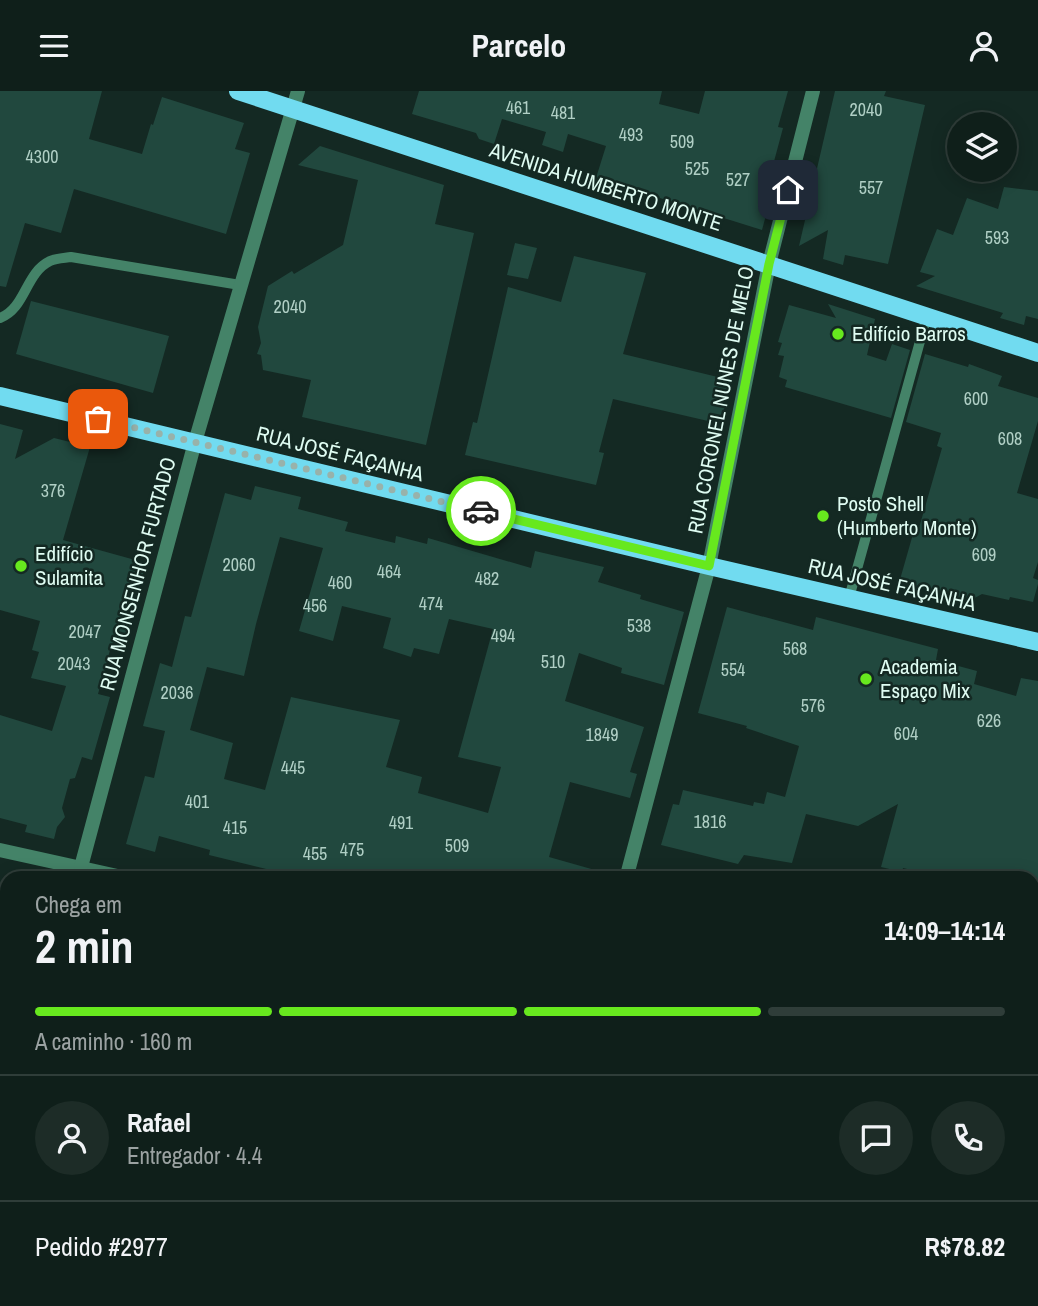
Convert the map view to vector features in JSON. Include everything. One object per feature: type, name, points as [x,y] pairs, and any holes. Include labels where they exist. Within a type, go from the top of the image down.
[{"type":"main road","name":"AVENIDA HUMBERTO MONTE","points":[[239,91],[296,100],[769,264],[1038,353]]},
{"type":"main road","name":"RUA JOSÉ FAÇANHA","points":[[0,395],[709,566],[1038,642]]},
{"type":"street","name":"RUA CORONEL NUNES DE MELO","points":[[628,871],[709,566],[769,264],[813,91]]},
{"type":"street","name":"RUA MONSENHOR FURTADO","points":[[80,867],[195,442],[296,100]]},
{"type":"street","points":[[0,850],[97,871]]},
{"type":"lane","points":[[0,318],[14,310],[34,276],[49,261],[71,257],[240,285]]},
{"type":"lane","points":[[849,598],[927,316]]},
{"type":"building","points":[[0,91],[102,91],[89,139],[142,154],[162,97],[244,123],[235,149],[250,153],[226,234],[74,189],[61,233],[25,223],[6,287],[0,286]]},
{"type":"building","points":[[419,91],[662,91],[659,104],[699,114],[705,91],[788,91],[778,127],[783,128],[769,180],[775,182],[762,230],[596,178],[606,146],[568,134],[563,152],[542,145],[546,132],[502,119],[494,144],[479,139],[476,133],[412,114]]},
{"type":"building","points":[[835,91],[886,91],[884,96],[925,105],[888,264],[845,255],[843,265],[823,259],[828,230],[799,246]]},
{"type":"building","points":[[320,146],[444,185],[435,224],[474,233],[426,445],[302,417],[311,380],[263,370],[261,355],[257,354],[261,343],[258,327],[268,286],[343,245],[358,180],[298,165]]},
{"type":"building","points":[[1004,187],[1038,191],[1038,319],[1026,316],[1024,325],[1000,318],[1003,313],[916,286],[935,276],[920,272],[937,229],[953,235],[967,198],[998,209]]},
{"type":"building","points":[[515,243],[537,248],[528,279],[507,275]]},
{"type":"building","points":[[574,256],[646,273],[623,354],[730,380],[721,424],[613,399],[599,452],[604,453],[596,485],[465,455],[473,422],[477,423],[508,287],[561,302]]},
{"type":"building","points":[[31,301],[169,336],[153,393],[16,354]]},
{"type":"building","points":[[828,304],[875,319],[867,355],[886,361],[892,344],[910,350],[891,418],[785,387],[787,380],[779,377],[784,356],[778,355],[782,343],[778,342],[789,305],[836,318]]},
{"type":"building","points":[[925,354],[968,367],[969,364],[1002,376],[998,386],[1038,398],[1038,421],[1017,493],[1038,499],[1038,562],[1033,578],[1038,580],[1038,584],[1033,602],[982,594],[971,600],[899,583],[915,527],[919,528],[942,448],[937,446],[941,433],[906,422]]},
{"type":"building","points":[[0,424],[23,430],[15,459],[54,438],[90,447],[63,540],[146,563],[122,653],[110,650],[98,694],[110,697],[92,760],[82,757],[75,778],[70,779],[62,808],[65,817],[57,827],[54,839],[25,832],[27,825],[0,818],[0,715],[52,731],[66,686],[31,678],[39,652],[32,650],[40,621],[0,610]]},
{"type":"building","points":[[255,486],[301,497],[298,509],[348,522],[345,531],[395,543],[396,536],[427,544],[428,538],[531,568],[535,551],[604,567],[598,582],[641,595],[640,599],[684,612],[664,685],[621,673],[622,668],[579,653],[565,701],[644,727],[630,772],[637,774],[630,798],[570,782],[549,857],[598,871],[274,871],[209,855],[210,850],[159,836],[155,852],[126,844],[145,776],[154,778],[165,731],[143,726],[160,663],[172,667],[185,616],[191,617],[225,493],[251,500]],"holes":[[[280,537],[323,548],[299,631],[333,641],[342,606],[391,618],[383,648],[411,657],[414,648],[439,654],[449,619],[493,629],[458,757],[501,767],[488,813],[418,793],[422,777],[386,767],[400,720],[291,697],[265,790],[224,779],[233,743],[190,730],[207,667],[244,676]]]},
{"type":"building","points":[[727,607],[813,630],[816,617],[938,649],[936,660],[977,671],[974,684],[1016,696],[1021,678],[1038,681],[1038,871],[916,871],[903,868],[902,871],[898,871],[881,867],[898,804],[858,826],[806,814],[792,863],[744,855],[738,864],[661,845],[673,804],[679,805],[683,790],[753,806],[754,802],[764,804],[767,792],[785,797],[799,746],[746,728],[747,726],[698,713]]},
{"type":"way so far","points":[[98,419],[481,511]]},
{"type":"place","name":"Edifício Barros","points":[[838,334]]},
{"type":"place","name":"Posto Shell (Humberto Monte)","points":[[823,516]]},
{"type":"place","name":"Edifício Sulamita","points":[[21,566]]},
{"type":"place","name":"Academia Espaço Mix","points":[[866,679]]},
{"type":"route","points":[[481,511],[709,566],[769,264],[788,190]]}]
